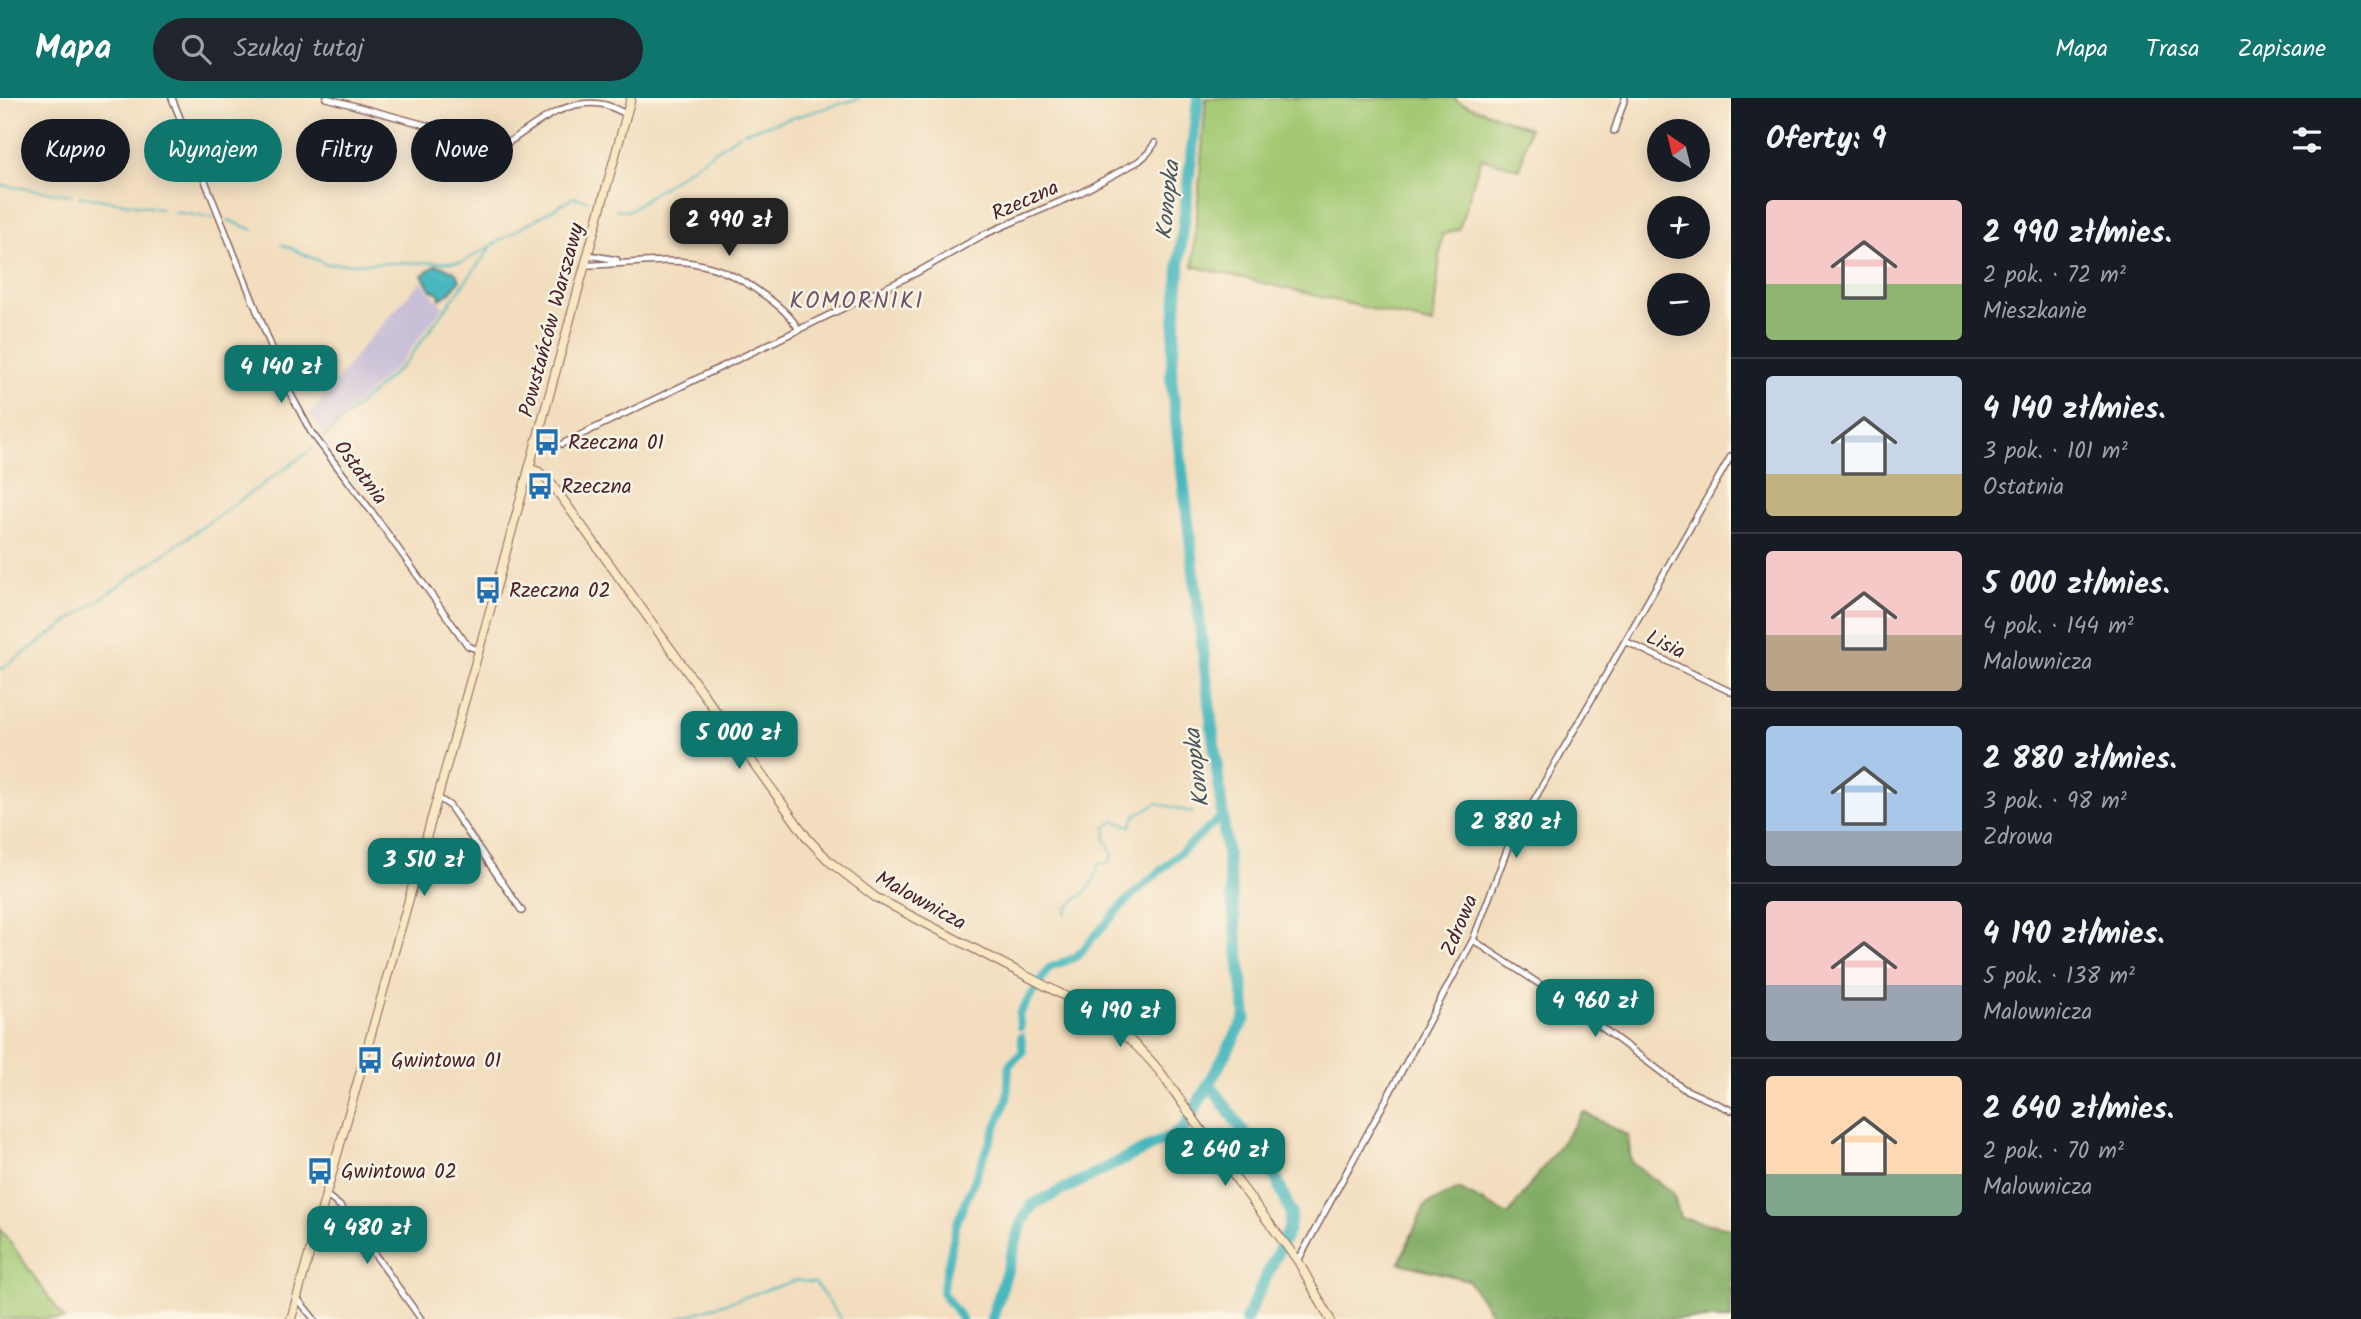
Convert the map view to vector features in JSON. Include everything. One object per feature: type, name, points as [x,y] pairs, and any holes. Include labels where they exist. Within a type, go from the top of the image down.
[{"type":"main road","name":"Powstańców Warszawy","points":[[291,1319],[631,98]]},
{"type":"main road","name":"Malownicza","points":[[529,468],[539,472],[551,483],[789,816],[830,862],[875,897],[1115,1026],[1147,1055],[1298,1261],[1330,1319]]},
{"type":"street","name":"Ostatnia","points":[[172,98],[289,391],[311,432],[468,646],[479,650]]},
{"type":"street","points":[[326,98],[503,146],[552,112],[583,103],[602,104],[627,114]]},
{"type":"street","points":[[1614,131],[1625,98]]},
{"type":"street","name":"Rzeczna","points":[[562,444],[916,273],[984,235],[1080,193],[1139,161],[1155,143]]},
{"type":"street","points":[[589,255],[624,261]]},
{"type":"street","points":[[586,265],[678,260],[705,264],[744,280],[783,310],[799,330]]},
{"type":"street","name":"Zdrowa","points":[[1298,1261],[1473,940],[1510,842],[1731,456]]},
{"type":"street","name":"Lisia","points":[[1625,641],[1731,692]]},
{"type":"street","points":[[438,798],[449,805],[522,911]]},
{"type":"street","points":[[1473,940],[1577,1009],[1684,1089],[1731,1110]]},
{"type":"street","points":[[327,1196],[340,1206],[421,1319]]},
{"type":"street","points":[[297,1298],[314,1319]]},
{"type":"shaded area","points":[[421,281],[443,307],[401,362],[325,434],[310,415],[363,346]]},
{"type":"green space","points":[[1206,98],[1456,98],[1456,101],[1529,128],[1520,169],[1481,158],[1459,229],[1442,235],[1433,324],[1193,266]]},
{"type":"green space","points":[[1584,1112],[1628,1136],[1631,1162],[1673,1193],[1680,1218],[1731,1228],[1731,1319],[1495,1319],[1468,1280],[1399,1263],[1425,1205],[1459,1189],[1508,1215]]},
{"type":"green space","points":[[0,1228],[64,1319],[0,1319]]},
{"type":"water","points":[[436,265],[453,271],[460,280],[440,299],[439,293],[431,290],[422,275]]},
{"type":"waterway","points":[[744,132],[860,98]]},
{"type":"waterway","name":"Konopka","points":[[992,1319],[1022,1221],[1032,1205],[1183,1130],[1246,1017],[1171,377],[1180,257],[1198,98]]},
{"type":"waterway","points":[[615,209],[628,211],[740,134]]},
{"type":"waterway","points":[[0,185],[71,195]]},
{"type":"waterway","points":[[79,196],[161,209]]},
{"type":"waterway","points":[[281,244],[326,264],[463,262],[574,197],[588,201]]},
{"type":"waterway","points":[[173,212],[214,218]]},
{"type":"waterway","points":[[228,220],[253,230]]},
{"type":"waterway","points":[[324,437],[406,362],[491,247]]},
{"type":"waterway","points":[[0,670],[314,448]]},
{"type":"waterway","points":[[1066,914],[1067,908],[1091,887],[1099,864],[1109,862],[1113,855],[1105,839],[1106,827],[1114,821],[1131,826],[1135,816],[1157,803],[1193,813]]},
{"type":"waterway","points":[[1020,1027],[1019,1014],[1049,968],[1076,957],[1126,901],[1222,816]]},
{"type":"waterway","points":[[962,1319],[942,1292],[956,1225],[1007,1100],[1009,1065],[1023,1052],[1021,1037]]},
{"type":"waterway","points":[[1209,1083],[1277,1180],[1291,1213],[1289,1229],[1246,1319]]},
{"type":"waterway","points":[[677,1319],[797,1280],[815,1283],[841,1319]]},
{"type":"place","name":"Rzeczna 01","points":[[547,442]]},
{"type":"place","name":"Rzeczna","points":[[540,486]]},
{"type":"place","name":"Rzeczna 02","points":[[488,590]]},
{"type":"place","name":"Gwintowa 01","points":[[370,1060]]},
{"type":"place","name":"Gwintowa 02","points":[[320,1171]]},
{"type":"district","name":"KOMORNIKI","points":[[857,300]]}]
